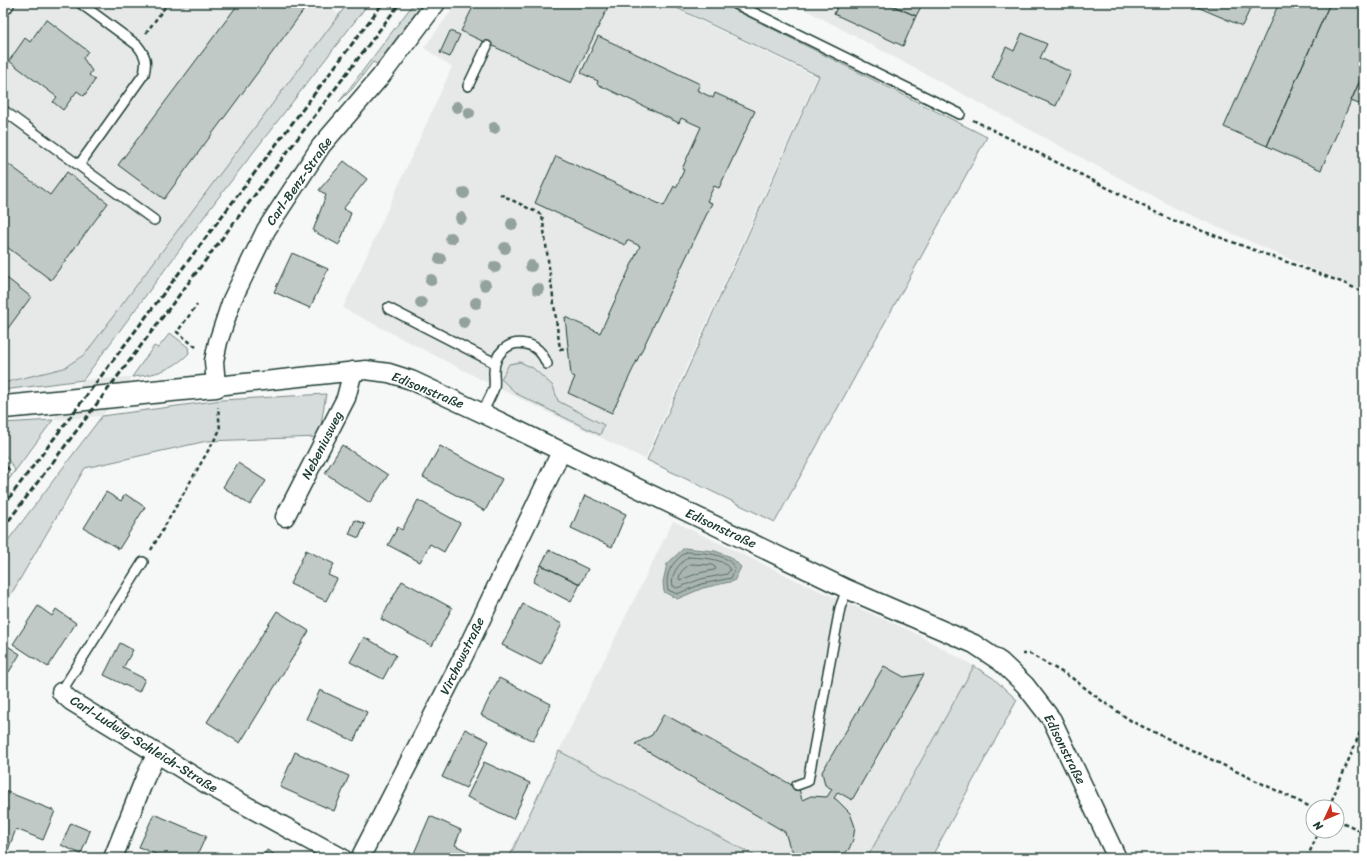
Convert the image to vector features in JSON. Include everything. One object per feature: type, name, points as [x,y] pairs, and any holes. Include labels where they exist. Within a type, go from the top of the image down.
[{"type":"street","name":"Carl-Benz-Straße","points":[[217,395],[214,361],[218,342],[232,300],[266,230],[322,146],[381,76],[436,3]]},
{"type":"street","name":"Edisonstraße","points":[[217,395],[353,371],[366,370],[389,373],[410,380],[482,413],[847,589],[974,644],[1001,662],[1025,685],[1052,720],[1117,858]]},
{"type":"street","name":"Nebeniusweg","points":[[285,517],[346,398],[353,371]]},
{"type":"street","points":[[3,407],[146,392],[217,395]]},
{"type":"street","name":"Virchowstraße","points":[[360,858],[462,659],[561,452]]},
{"type":"street","name":"Carl-Ludwig-Schleich-Straße","points":[[61,692],[71,701],[210,786],[342,858]]},
{"type":"street","points":[[113,858],[145,778],[157,753]]},
{"type":"lane","points":[[79,165],[144,74],[146,62],[143,53],[137,45],[80,3]]},
{"type":"lane","points":[[734,3],[960,114]]},
{"type":"lane","points":[[468,86],[487,46]]},
{"type":"lane","points":[[3,110],[154,220]]},
{"type":"lane","points":[[388,308],[495,363]]},
{"type":"lane","points":[[482,413],[494,386],[495,363],[498,355],[504,349],[512,344],[530,344],[543,356],[547,364]]},
{"type":"lane","name":"Carl-Ludwig-Schleich-Straße","points":[[61,692],[143,562]]},
{"type":"lane","points":[[798,785],[808,781],[840,608],[847,589]]},
{"type":"path","points":[[137,45],[168,3]]},
{"type":"path","points":[[960,114],[1167,218],[1344,283],[1364,293]]},
{"type":"path","points":[[500,194],[542,214],[560,349],[569,348]]},
{"type":"path","points":[[196,341],[192,344],[177,332],[197,305]]},
{"type":"path","points":[[143,562],[160,536],[220,430],[217,395]]},
{"type":"path","points":[[3,461],[9,470],[3,477]]},
{"type":"path","points":[[1054,667],[1072,678],[1107,705],[1133,722],[1305,804]]},
{"type":"path","points":[[1332,799],[1364,723]]},
{"type":"path","points":[[1345,824],[1364,832]]},
{"type":"path","points":[[1307,858],[1315,839]]},
{"type":"shaded area","points":[[3,3],[324,3],[340,15],[85,354],[64,368],[3,383]]},
{"type":"shaded area","points":[[348,3],[369,3],[218,198],[83,380],[3,390],[3,383],[64,368],[85,354]]},
{"type":"shaded area","points":[[414,3],[423,3],[377,64],[373,62],[352,89],[339,102]]},
{"type":"shaded area","points":[[457,3],[663,3],[817,77],[645,459],[494,386],[343,308],[452,67],[424,48]]},
{"type":"shaded area","points":[[666,3],[721,3],[987,137],[775,522],[647,460],[819,76]]},
{"type":"shaded area","points":[[792,3],[1364,3],[1364,293],[1179,210]]},
{"type":"shaded area","points":[[170,333],[188,347],[189,353],[176,364],[163,371],[132,377],[154,346],[158,348]]},
{"type":"shaded area","points":[[520,362],[533,368],[553,386],[558,401],[604,425],[600,435],[517,394],[501,379],[509,364]]},
{"type":"shaded area","points":[[132,377],[102,416],[53,420],[83,380]]},
{"type":"shaded area","points":[[326,394],[319,437],[207,441],[85,468],[3,608],[3,547],[102,416],[222,400]]},
{"type":"shaded area","points":[[53,420],[3,487],[15,470],[3,452],[3,423]]},
{"type":"shaded area","points":[[673,521],[800,582],[913,632],[974,666],[867,858],[759,858],[559,751]]},
{"type":"shaded area","points":[[974,666],[993,678],[1017,700],[931,858],[867,858]]},
{"type":"shaded area","points":[[559,751],[759,858],[509,858]]},
{"type":"water","points":[[684,548],[715,551],[731,557],[741,567],[734,581],[703,588],[677,599],[664,592],[663,582],[667,564]]},
{"type":"building","points":[[239,3],[309,3],[164,199],[118,165]]},
{"type":"building","points":[[475,3],[610,3],[571,83],[461,31]]},
{"type":"building","points":[[839,3],[887,3],[916,16],[903,46],[834,14]]},
{"type":"building","points":[[887,3],[923,3],[916,16]]},
{"type":"building","points":[[1188,3],[1253,3],[1242,26]]},
{"type":"building","points":[[1279,3],[1330,3],[1267,146],[1224,127]]},
{"type":"building","points":[[1330,3],[1364,3],[1364,71],[1321,170],[1267,146]]},
{"type":"building","points":[[46,19],[88,51],[83,58],[92,71],[89,75],[95,80],[84,96],[77,91],[63,110],[53,102],[57,97],[9,61],[25,38],[30,42]]},
{"type":"building","points":[[450,31],[460,35],[450,57],[440,53]]},
{"type":"building","points":[[1022,33],[1047,44],[1040,58],[1071,72],[1056,106],[992,78],[1006,47],[1014,51]]},
{"type":"building","points":[[598,36],[700,84],[697,90],[713,98],[715,93],[755,111],[719,188],[714,186],[707,201],[712,203],[612,413],[568,393],[575,377],[571,375],[565,317],[600,333],[640,246],[627,240],[625,245],[535,203],[556,156],[664,206],[674,186],[676,188],[684,170],[682,169],[701,127],[681,118],[679,123],[597,84],[598,81],[581,73]]},
{"type":"building","points":[[1364,71],[1364,106],[1351,101]]},
{"type":"building","points":[[3,160],[50,195],[67,172],[108,203],[51,280],[3,244]]},
{"type":"building","points":[[344,161],[367,179],[343,209],[351,213],[339,245],[313,231],[326,195],[319,190]]},
{"type":"building","points":[[292,253],[328,269],[310,308],[274,292]]},
{"type":"building","points":[[3,275],[31,297],[3,335]]},
{"type":"building","points":[[342,445],[388,475],[370,503],[325,473]]},
{"type":"building","points":[[440,446],[502,479],[485,511],[423,477]]},
{"type":"building","points":[[238,463],[266,481],[250,505],[223,487]]},
{"type":"building","points":[[106,492],[121,501],[125,494],[145,507],[119,549],[84,528]]},
{"type":"building","points":[[585,495],[626,514],[612,547],[571,528]]},
{"type":"building","points":[[418,500],[460,523],[444,552],[430,544],[420,562],[388,545],[398,527],[402,530]]},
{"type":"building","points":[[355,520],[365,524],[359,538],[349,534]]},
{"type":"building","points":[[306,550],[334,564],[328,575],[337,579],[326,601],[290,584]]},
{"type":"building","points":[[549,550],[588,569],[580,584],[541,565]]},
{"type":"building","points":[[541,565],[580,584],[571,602],[533,582]]},
{"type":"building","points":[[402,581],[452,608],[432,646],[381,619]]},
{"type":"building","points":[[523,604],[562,624],[541,665],[502,645]]},
{"type":"building","points":[[38,606],[52,616],[56,609],[76,623],[48,667],[13,644]]},
{"type":"building","points":[[277,611],[309,631],[240,743],[207,722]]},
{"type":"building","points":[[364,637],[396,655],[383,679],[350,662]]},
{"type":"building","points":[[3,643],[20,654],[9,672],[3,668]]},
{"type":"building","points":[[120,643],[133,650],[123,668],[145,679],[139,692],[104,675]]},
{"type":"building","points":[[884,666],[904,677],[924,674],[852,800],[838,792],[834,798],[850,813],[855,827],[853,840],[849,849],[840,858],[800,858],[794,853],[789,845],[785,832],[635,744],[652,735],[664,714],[799,789],[802,800],[811,796],[827,797],[832,789],[825,785],[822,772]]},
{"type":"building","points":[[499,678],[551,704],[533,741],[481,715]]},
{"type":"building","points":[[320,690],[367,712],[354,741],[306,719]]},
{"type":"building","points":[[465,729],[489,741],[466,788],[442,777]]},
{"type":"building","points":[[295,752],[349,776],[334,811],[280,787]]},
{"type":"building","points":[[484,762],[530,783],[513,819],[467,797]]},
{"type":"building","points":[[5,791],[55,811],[43,840],[16,829],[8,850],[3,848],[3,797]]},
{"type":"building","points":[[154,814],[206,836],[196,858],[164,858],[139,847]]},
{"type":"building","points":[[430,816],[461,830],[455,845],[469,852],[466,858],[412,858]]},
{"type":"building","points":[[71,823],[90,831],[81,854],[61,845]]},
{"type":"building","points":[[267,850],[280,858],[262,858]]},
{"type":"building","points":[[5,852],[20,858],[3,858]]},
{"type":"railway","points":[[3,506],[383,3]]},
{"type":"railway","points":[[3,528],[400,3]]}]
